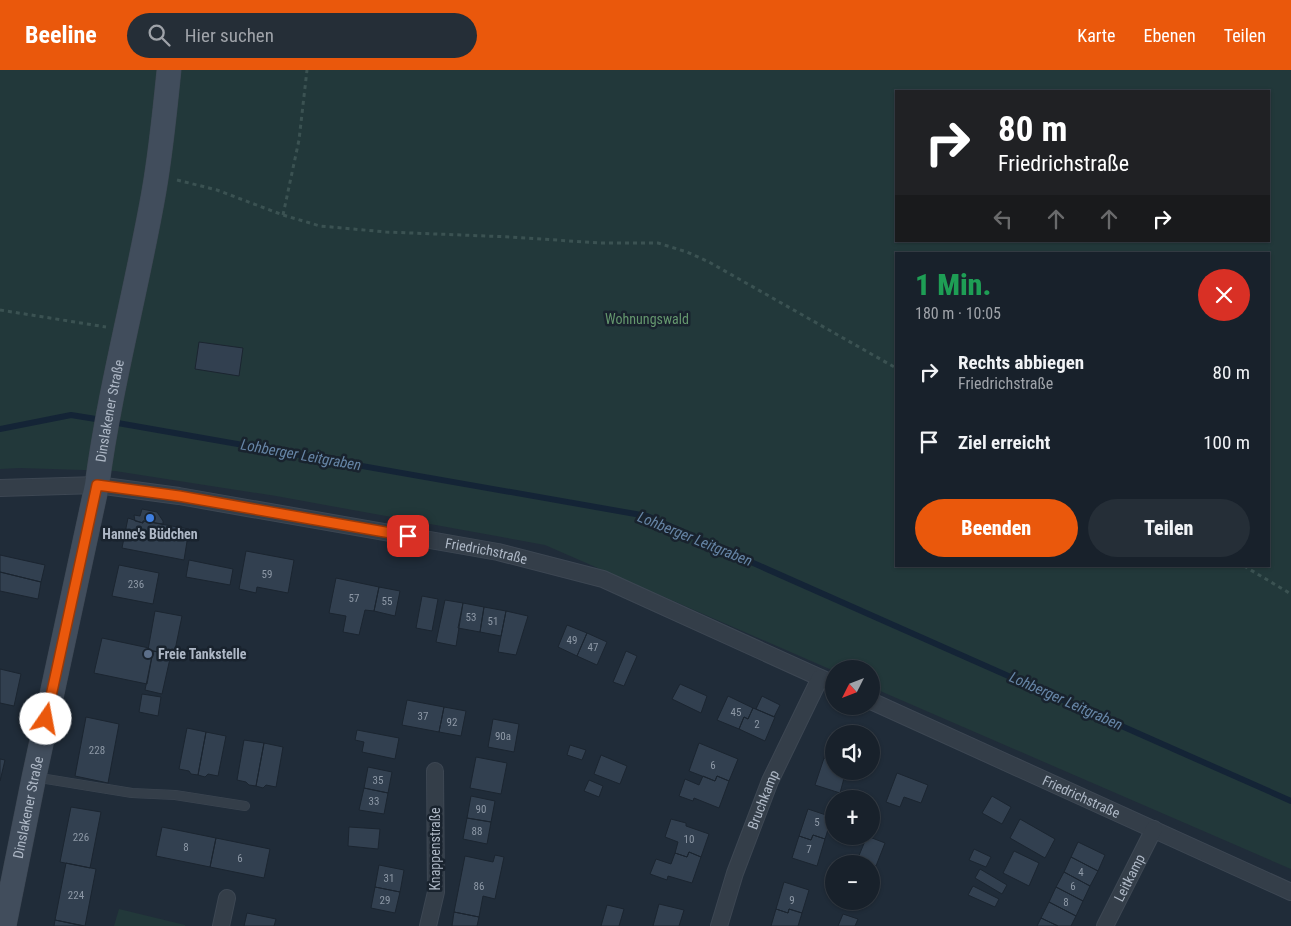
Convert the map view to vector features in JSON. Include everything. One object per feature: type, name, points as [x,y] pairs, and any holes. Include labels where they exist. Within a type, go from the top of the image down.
[{"type":"main road","name":"Dinslakener Straße","points":[[4,926],[97,485],[103,439],[157,175],[169,70]]},
{"type":"street","name":"Friedrichstraße","points":[[0,488],[97,485],[179,496],[498,552],[603,579],[825,680]]},
{"type":"street","name":"Bruchkamp","points":[[719,926],[735,873],[770,781],[825,685]]},
{"type":"street","name":"Friedrichstraße","points":[[880,705],[1291,892]]},
{"type":"street","name":"Knappenstraße","points":[[428,926],[436,892],[435,771]]},
{"type":"street","name":"Leitkamp","points":[[1105,926],[1154,829]]},
{"type":"street","points":[[221,926],[226,898]]},
{"type":"lane","points":[[34,777],[132,793],[174,795],[245,806]]},
{"type":"path","points":[[283,215],[299,140],[307,70]]},
{"type":"path","points":[[157,175],[218,190],[283,215],[320,226],[386,232],[501,236],[600,243],[658,243],[687,252],[709,262],[895,367]]},
{"type":"path","points":[[0,310],[126,330]]},
{"type":"path","points":[[1246,567],[1291,594]]},
{"type":"green space","name":"Wohnungswald","points":[[0,70],[1291,70],[1291,869],[880,691],[880,660],[825,660],[825,667],[545,545],[276,496],[115,471],[0,469]]},
{"type":"green space","points":[[119,909],[185,925],[185,926],[114,926]]},
{"type":"building","points":[[199,342],[243,348],[239,376],[195,369]]},
{"type":"building","points":[[142,509],[157,512],[163,524],[135,521],[134,515],[140,516]]},
{"type":"building","points":[[128,518],[143,523],[143,521],[189,529],[184,560],[122,548]]},
{"type":"building","points":[[246,551],[294,560],[288,593],[257,587],[256,593],[239,589]]},
{"type":"building","points":[[0,555],[45,565],[41,582],[0,572]]},
{"type":"building","points":[[189,560],[233,569],[230,585],[186,577]]},
{"type":"building","points":[[119,565],[159,573],[153,604],[112,596]]},
{"type":"building","points":[[0,572],[41,582],[38,599],[0,591]]},
{"type":"building","points":[[336,578],[379,587],[374,611],[365,610],[359,635],[343,632],[346,616],[329,613]]},
{"type":"building","points":[[379,587],[400,591],[395,616],[374,611]]},
{"type":"building","points":[[422,596],[438,599],[432,631],[416,628]]},
{"type":"building","points":[[445,600],[463,603],[456,646],[436,642]]},
{"type":"building","points":[[463,603],[484,607],[480,632],[458,628]]},
{"type":"building","points":[[484,607],[506,611],[501,636],[480,632]]},
{"type":"building","points":[[155,611],[182,616],[174,655],[148,650]]},
{"type":"building","points":[[506,611],[528,616],[516,655],[498,652]]},
{"type":"building","points":[[567,625],[587,633],[577,656],[558,647]]},
{"type":"building","points":[[587,633],[607,642],[597,665],[577,656]]},
{"type":"building","points":[[102,638],[149,648],[148,650],[153,651],[147,684],[94,673]]},
{"type":"building","points":[[153,651],[171,654],[162,694],[145,690]]},
{"type":"building","points":[[626,651],[637,656],[624,686],[613,682]]},
{"type":"building","points":[[0,669],[21,674],[14,706],[0,703]]},
{"type":"building","points":[[680,684],[707,696],[701,713],[672,699]]},
{"type":"building","points":[[142,694],[161,697],[158,716],[139,712]]},
{"type":"building","points":[[728,696],[753,708],[748,719],[744,717],[739,729],[717,720]]},
{"type":"building","points":[[762,696],[780,705],[774,717],[756,709]]},
{"type":"building","points":[[407,700],[444,707],[439,732],[402,725]]},
{"type":"building","points":[[444,707],[466,711],[461,736],[439,732]]},
{"type":"building","points":[[753,708],[775,717],[765,741],[739,729],[744,717],[748,719]]},
{"type":"building","points":[[86,717],[119,724],[108,783],[75,776]]},
{"type":"building","points":[[493,719],[519,724],[514,752],[488,747]]},
{"type":"building","points":[[187,728],[206,732],[198,775],[179,769]]},
{"type":"building","points":[[357,730],[399,738],[395,759],[362,752],[364,742],[355,740]]},
{"type":"building","points":[[206,732],[226,736],[218,776],[208,774],[205,777],[198,775]]},
{"type":"building","points":[[244,740],[264,743],[256,786],[237,780]]},
{"type":"building","points":[[264,743],[283,747],[276,787],[266,785],[263,788],[256,786]]},
{"type":"building","points":[[699,743],[738,759],[729,781],[717,776],[715,781],[689,771]]},
{"type":"building","points":[[570,745],[586,750],[582,760],[567,755]]},
{"type":"building","points":[[601,755],[627,766],[620,784],[594,774]]},
{"type":"building","points":[[476,757],[507,763],[501,794],[470,788]]},
{"type":"building","points":[[824,758],[825,780],[844,780],[841,790],[831,790],[815,785]]},
{"type":"building","points":[[0,759],[5,760],[0,781]]},
{"type":"building","points":[[368,767],[392,772],[388,793],[364,788]]},
{"type":"building","points":[[897,773],[928,785],[921,803],[904,797],[900,807],[886,802]]},
{"type":"building","points":[[703,776],[715,781],[717,776],[729,781],[719,808],[694,798],[693,801],[679,796],[685,779],[699,785]]},
{"type":"building","points":[[589,780],[603,786],[599,797],[584,791]]},
{"type":"building","points":[[364,788],[388,793],[384,814],[359,810]]},
{"type":"building","points":[[471,796],[495,801],[491,822],[467,818]]},
{"type":"building","points":[[992,796],[1011,807],[1002,824],[982,813]]},
{"type":"building","points":[[71,807],[101,812],[90,868],[60,862]]},
{"type":"building","points":[[808,809],[825,815],[825,839],[813,835],[811,840],[799,836]]},
{"type":"building","points":[[467,818],[491,822],[487,844],[463,839]]},
{"type":"building","points":[[671,819],[686,823],[686,826],[709,834],[701,857],[689,852],[687,857],[675,853],[678,842],[665,837]]},
{"type":"building","points":[[1020,819],[1055,839],[1045,858],[1010,838]]},
{"type":"building","points":[[162,827],[216,838],[210,867],[156,856]]},
{"type":"building","points":[[349,827],[380,829],[378,849],[348,846]]},
{"type":"building","points":[[813,835],[825,839],[817,866],[792,858],[799,836],[811,840]]},
{"type":"building","points":[[216,838],[270,849],[264,878],[210,867]]},
{"type":"building","points":[[880,841],[885,843],[880,856],[859,855],[863,845],[880,845]]},
{"type":"building","points":[[1078,842],[1105,855],[1098,871],[1071,857]]},
{"type":"building","points":[[974,849],[991,857],[986,867],[969,860]]},
{"type":"building","points":[[1014,851],[1039,863],[1029,886],[1003,873]]},
{"type":"building","points":[[689,852],[701,857],[692,883],[668,876],[667,880],[650,874],[656,859],[671,864],[675,853],[687,857]]},
{"type":"building","points":[[495,855],[504,857],[495,899],[483,896],[479,917],[454,912],[465,856],[493,862]]},
{"type":"building","points":[[1071,857],[1098,871],[1090,886],[1064,872]]},
{"type":"building","points":[[66,863],[96,869],[85,926],[55,920]]},
{"type":"building","points":[[379,865],[404,870],[400,892],[375,887]]},
{"type":"building","points":[[980,869],[1007,885],[1002,894],[975,878]]},
{"type":"building","points":[[1064,872],[1090,886],[1083,901],[1056,887]]},
{"type":"building","points":[[784,882],[809,890],[802,913],[789,909],[788,913],[776,909]]},
{"type":"building","points":[[973,886],[999,899],[995,907],[968,895]]},
{"type":"building","points":[[375,887],[400,892],[395,913],[371,908]]},
{"type":"building","points":[[1056,887],[1083,901],[1076,916],[1049,902]]},
{"type":"building","points":[[1049,902],[1076,916],[1071,926],[1058,926],[1041,918]]},
{"type":"building","points":[[659,904],[684,910],[679,926],[653,926]]},
{"type":"building","points":[[607,905],[624,909],[619,926],[601,926]]},
{"type":"building","points":[[776,909],[788,913],[789,909],[802,913],[798,926],[771,926]]},
{"type":"building","points":[[454,912],[479,917],[477,926],[452,926]]},
{"type":"building","points":[[247,913],[276,919],[274,926],[244,926]]},
{"type":"building","points":[[843,914],[858,919],[855,926],[838,926]]},
{"type":"building","points":[[1041,918],[1058,926],[1037,926]]},
{"type":"building","points":[[55,920],[83,926],[54,926]]},
{"type":"waterway","name":"Lohberger Leitgraben","points":[[0,429],[71,415],[102,420]]},
{"type":"waterway","name":"Lohberger Leitgraben","points":[[112,422],[647,516],[1291,801]]},
{"type":"place","name":"Hanne's Büdchen","points":[[150,518]]},
{"type":"place","name":"Freie Tankstelle","points":[[148,654]]},
{"type":"route","points":[[46,719],[97,485],[179,496],[408,536]]}]
